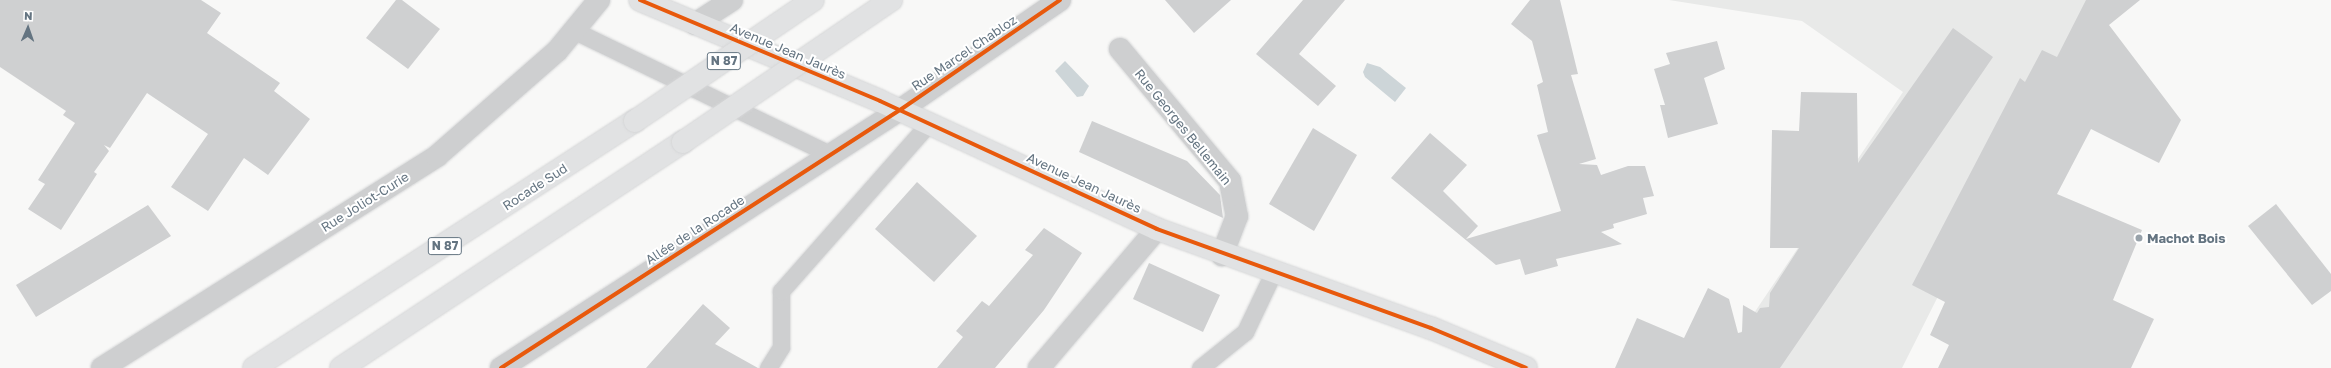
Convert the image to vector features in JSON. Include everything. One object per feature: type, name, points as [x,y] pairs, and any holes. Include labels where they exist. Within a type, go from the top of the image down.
[{"type":"main road","name":"Avenue Jean Jaurès","points":[[640,0],[900,110],[1157,229],[1222,255],[1431,328],[1526,368]]},
{"type":"main road","name":"Rocade Sud","points":[[254,368],[635,121],[813,0]]},
{"type":"main road","points":[[341,368],[682,142],[891,0]]},
{"type":"street","name":"Rue Joliot-Curie","points":[[102,368],[437,156],[557,51],[599,0]]},
{"type":"street","points":[[695,24],[732,0]]},
{"type":"street","name":"Rue Marcel Chabloz","points":[[900,110],[1060,0]]},
{"type":"street","name":"Rue Georges Bellemain","points":[[1120,50],[1230,181],[1237,216],[1222,255]]},
{"type":"street","name":"Allée de la Rocade","points":[[500,368],[900,110]]},
{"type":"street","points":[[1039,368],[1157,229]]},
{"type":"lane","points":[[575,31],[830,154]]},
{"type":"lane","points":[[768,368],[781,347],[781,292],[929,123]]},
{"type":"lane","points":[[1200,368],[1245,332],[1273,273]]},
{"type":"shaded area","points":[[1669,0],[2087,0],[1902,368],[1717,368],[1903,92],[1802,21]]},
{"type":"shaded area","points":[[1065,61],[1089,86],[1083,96],[1077,97],[1055,71]]},
{"type":"shaded area","points":[[1367,63],[1380,67],[1406,88],[1395,102],[1365,77],[1363,72]]},
{"type":"building","points":[[0,0],[201,0],[221,13],[207,33],[280,83],[274,91],[310,119],[268,175],[244,158],[208,211],[171,187],[208,134],[147,93],[110,148],[104,145],[109,151],[94,172],[97,174],[61,230],[28,209],[45,184],[38,180],[75,123],[63,115],[66,111],[0,67]]},
{"type":"building","points":[[396,0],[402,0],[440,29],[408,69],[366,38]]},
{"type":"building","points":[[1165,0],[1231,0],[1194,33]]},
{"type":"building","points":[[1303,0],[1345,0],[1299,54],[1336,86],[1318,106],[1256,54]]},
{"type":"building","points":[[1530,0],[1560,0],[1578,74],[1571,75],[1596,159],[1579,164],[1597,165],[1601,175],[1628,166],[1645,166],[1654,196],[1643,198],[1647,214],[1613,224],[1614,228],[1601,232],[1622,244],[1556,259],[1558,266],[1525,275],[1520,259],[1496,265],[1391,178],[1430,133],[1467,165],[1443,191],[1478,226],[1466,239],[1561,211],[1537,135],[1548,132],[1537,85],[1543,82],[1532,41],[1511,24]]},
{"type":"building","points":[[2086,0],[2140,0],[2109,25],[2181,120],[2159,163],[2091,129],[2057,194],[2142,230],[2113,300],[2154,319],[2131,368],[1938,368],[1949,345],[1930,335],[1945,302],[1912,285],[2020,78],[2025,82],[2042,50],[2057,57]]},
{"type":"building","points":[[1953,28],[1993,57],[1780,368],[1615,368],[1637,318],[1684,338],[1708,288],[1729,299],[1738,333],[1742,332],[1743,305],[1757,313],[1760,308],[1769,307],[1770,293],[1799,248],[1770,248],[1772,130],[1799,131],[1801,92],[1857,93],[1858,163]]},
{"type":"building","points":[[1717,41],[1725,69],[1704,78],[1718,124],[1668,138],[1660,105],[1665,105],[1654,69],[1670,64],[1666,53]]},
{"type":"building","points":[[1092,121],[1187,161],[1220,195],[1223,218],[1079,152]]},
{"type":"building","points":[[1313,128],[1357,155],[1314,231],[1269,204]]},
{"type":"building","points":[[917,182],[977,236],[934,282],[875,229]]},
{"type":"building","points":[[2276,204],[2331,274],[2331,291],[2312,305],[2248,226]]},
{"type":"building","points":[[148,205],[171,236],[36,317],[16,285]]},
{"type":"building","points":[[1044,228],[1082,253],[1044,310],[995,368],[937,368],[963,337],[956,331],[982,301],[989,306],[1033,255],[1025,250]]},
{"type":"building","points":[[1149,263],[1220,295],[1203,332],[1133,299]]},
{"type":"building","points":[[703,304],[730,328],[715,344],[758,368],[646,368]]},
{"type":"cycle path","points":[[640,0],[880,101],[1157,229],[1431,328],[1526,368]]},
{"type":"cycle path","points":[[501,368],[900,110],[1060,0]]},
{"type":"place","name":"Machot Bois","points":[[2139,238]]}]
